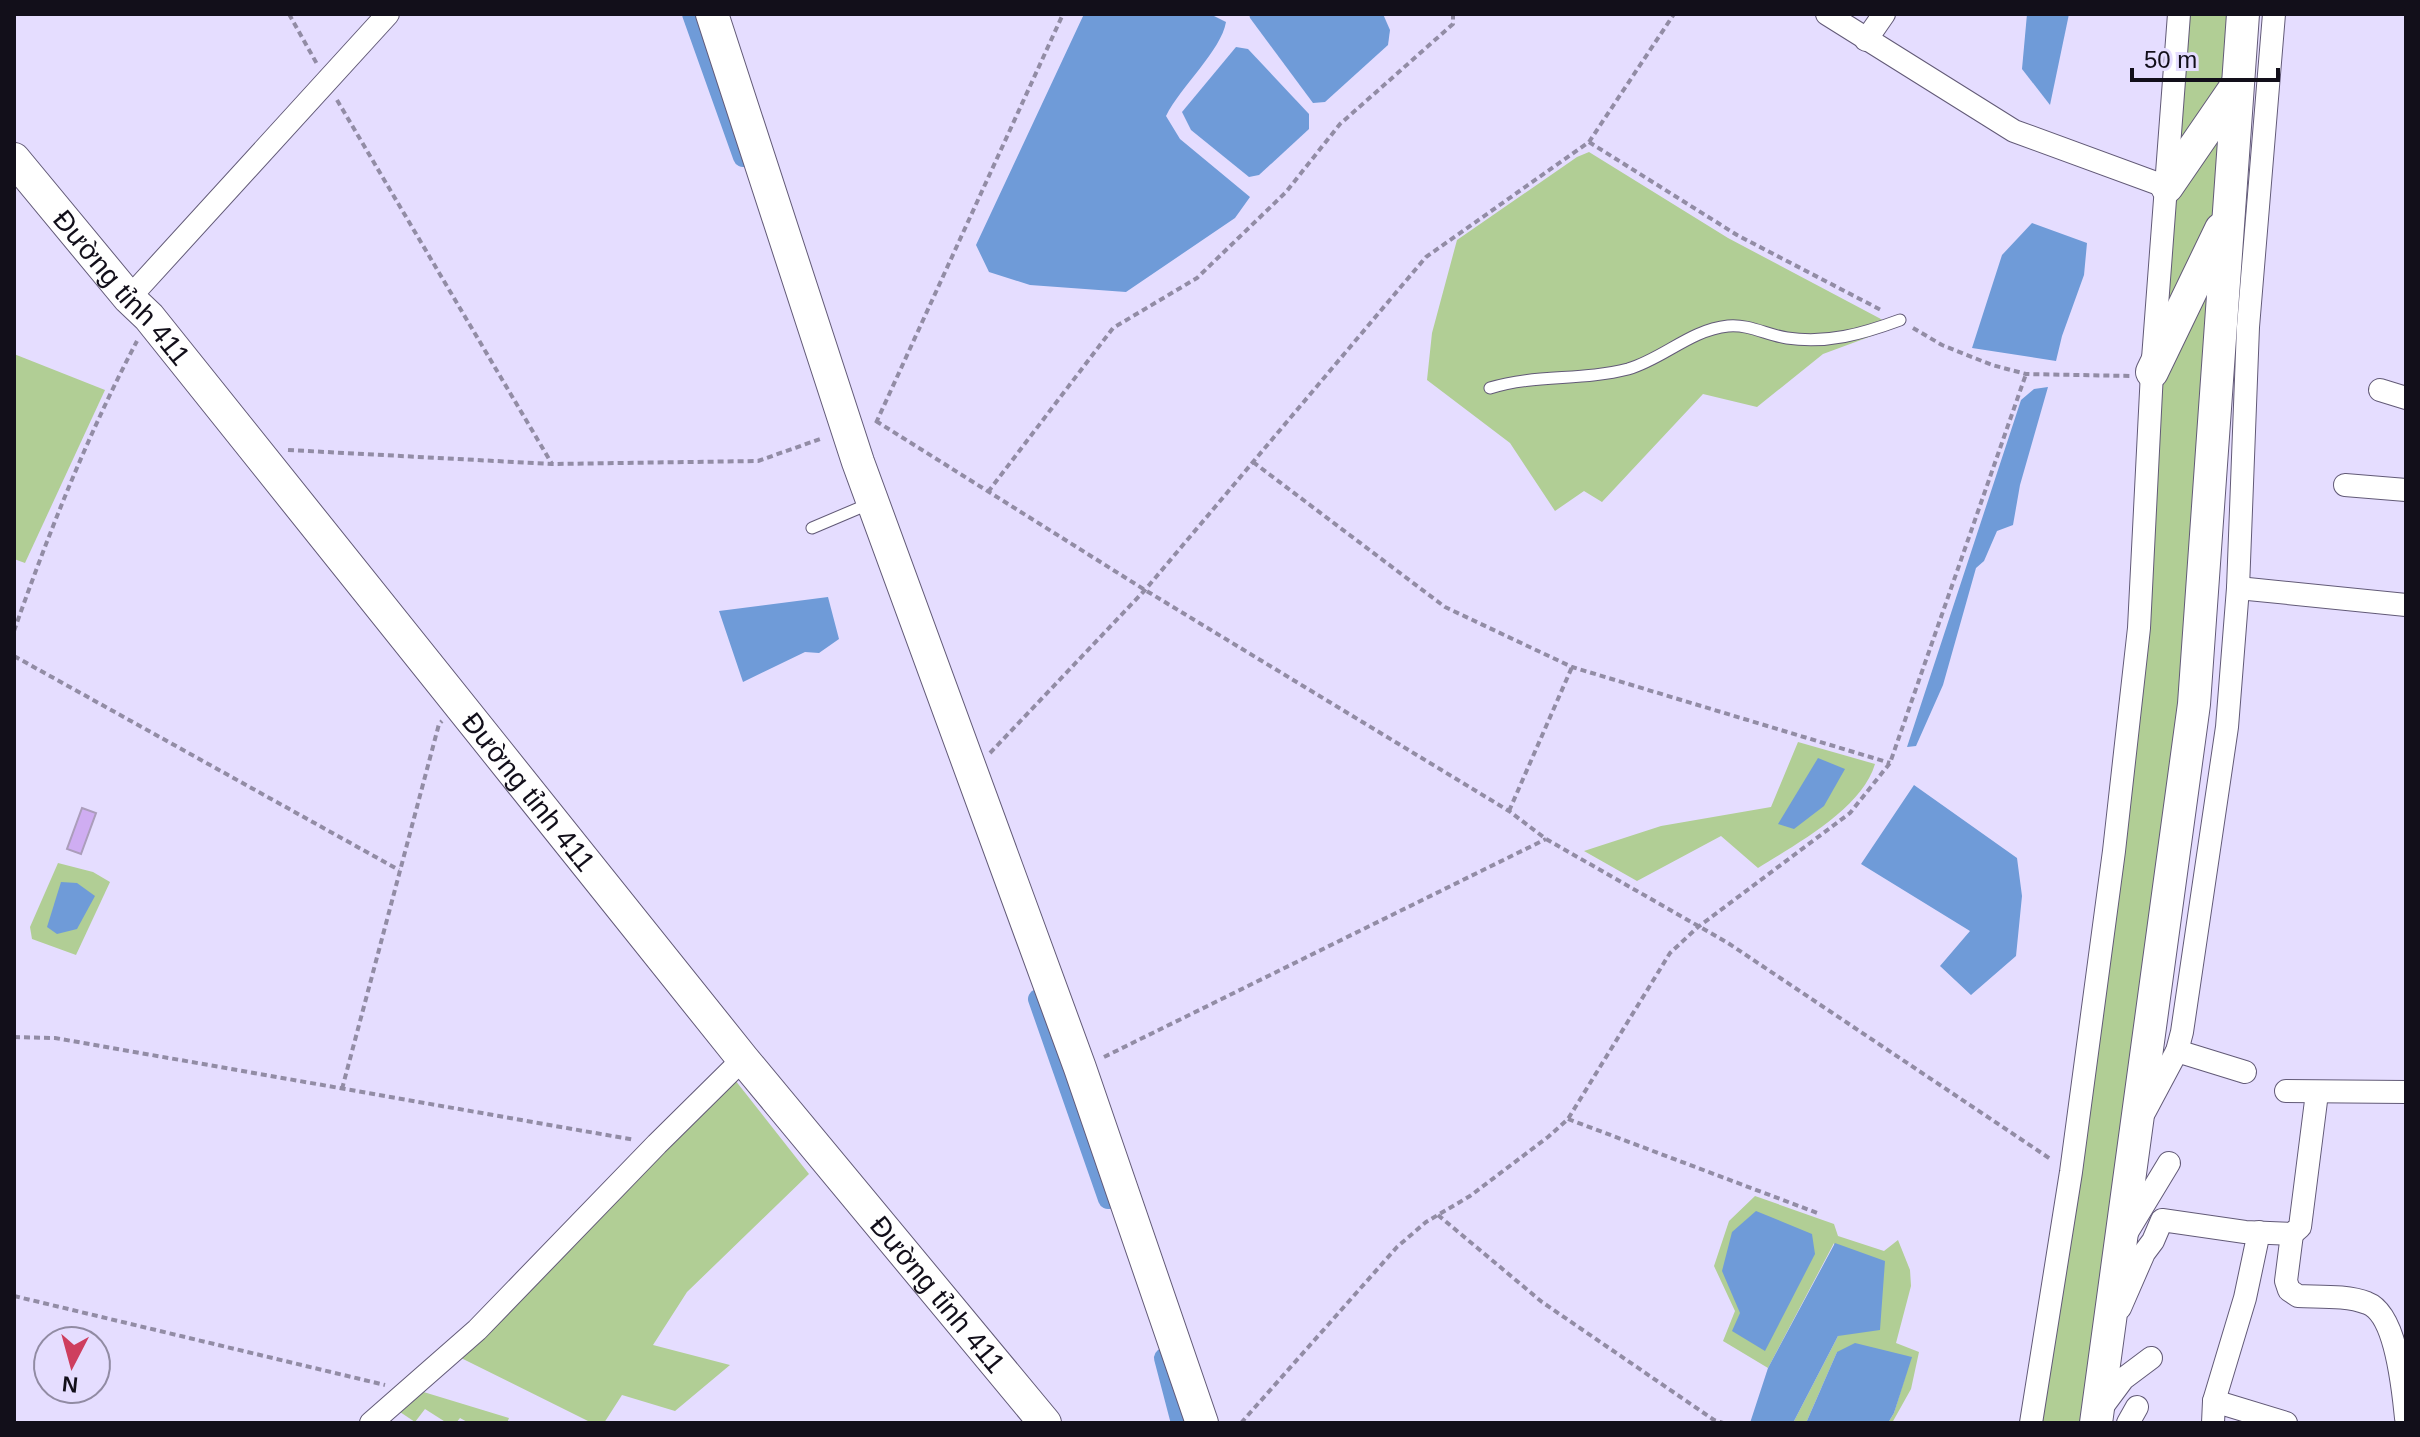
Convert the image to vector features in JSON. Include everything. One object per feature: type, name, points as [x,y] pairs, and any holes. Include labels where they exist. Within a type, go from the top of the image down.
[{"type":"main road","points":[[712,14],[862,425],[858,462],[865,506],[971,772],[1080,1068],[1202,1423]]},
{"type":"main road","points":[[2096,1419],[2194,704],[2243,14]]},
{"type":"main road","points":[[2167,187],[2239,82]]},
{"type":"main road","name":"Đường tỉnh 411","points":[[14,159],[253,448],[743,1059],[1045,1423]]},
{"type":"main road","points":[[2152,372],[2230,212]]},
{"type":"street","points":[[139,308],[326,81],[388,14]]},
{"type":"street","points":[[1827,14],[2014,131],[2167,187]]},
{"type":"street","points":[[1866,40],[1884,14]]},
{"type":"street","points":[[2031,1423],[2071,1172],[2114,851],[2139,628],[2152,372],[2179,14]]},
{"type":"street","points":[[2137,1126],[2177,1051],[2185,1016],[2227,727],[2238,588],[2248,327],[2274,14]]},
{"type":"street","points":[[2380,390],[2406,398]]},
{"type":"street","points":[[2345,485],[2406,490]]},
{"type":"street","points":[[2238,588],[2406,605]]},
{"type":"street","points":[[2177,1051],[2245,1072]]},
{"type":"street","points":[[371,1423],[477,1330],[743,1059]]},
{"type":"street","points":[[2286,1091],[2406,1092]]},
{"type":"street","points":[[2317,1093],[2300,1227],[2292,1234],[2286,1281],[2289,1290],[2298,1296],[2361,1301],[2381,1312],[2402,1380],[2406,1418]]},
{"type":"street","points":[[2121,1241],[2169,1163]]},
{"type":"street","points":[[2107,1339],[2144,1253],[2162,1220],[2292,1234]]},
{"type":"street","points":[[2259,1232],[2245,1298],[2213,1412],[2286,1423]]},
{"type":"street","points":[[2096,1419],[2123,1379],[2151,1358]]},
{"type":"lane","points":[[1490,388],[1517,380],[1603,374],[1628,369],[1644,364],[1685,339],[1723,326],[1743,325],[1784,338],[1827,339],[1861,335],[1900,320]]},
{"type":"lane","points":[[812,528],[865,506]]},
{"type":"path","points":[[289,14],[552,464]]},
{"type":"path","points":[[858,462],[862,425],[1063,14]]},
{"type":"path","points":[[988,492],[1113,328],[1197,278],[1286,192],[1340,124],[1453,24],[1453,14]]},
{"type":"path","points":[[971,772],[1145,590],[1426,257],[1589,142],[1674,14]]},
{"type":"path","points":[[1589,142],[1737,235],[1942,345],[1992,365],[2026,374],[2120,378],[2152,372]]},
{"type":"path","points":[[14,631],[40,556],[108,396],[139,308]]},
{"type":"path","points":[[1241,1423],[1397,1247],[1438,1215],[1470,1196],[1568,1119],[1670,953],[1698,927],[1850,813],[1890,763],[2026,374]]},
{"type":"path","points":[[253,448],[552,464],[758,461],[862,425],[988,492],[1509,811],[1546,839],[1728,943],[2071,1172]]},
{"type":"path","points":[[1253,462],[1445,607],[1572,667],[1890,763]]},
{"type":"path","points":[[14,656],[399,870]]},
{"type":"path","points":[[1509,811],[1572,667]]},
{"type":"path","points":[[342,1089],[439,724],[459,704]]},
{"type":"path","points":[[1080,1068],[1546,839]]},
{"type":"path","points":[[14,1037],[55,1038],[657,1144]]},
{"type":"path","points":[[1568,1119],[1820,1214]]},
{"type":"path","points":[[1438,1215],[1542,1302],[1714,1420],[1723,1423]]},
{"type":"path","points":[[14,1296],[407,1390]]},
{"type":"green space","points":[[2187,14],[2235,14],[2231,85],[2173,172]]},
{"type":"green space","points":[[2228,105],[2225,200],[2161,339],[2171,189]]},
{"type":"green space","points":[[1589,152],[1728,238],[1896,327],[1823,354],[1757,407],[1703,394],[1602,502],[1584,491],[1555,511],[1510,443],[1427,380],[1432,333],[1457,240],[1577,157]]},
{"type":"green space","points":[[2216,256],[2182,761],[2086,1423],[2035,1423],[2066,1214],[2157,377]]},
{"type":"green space","points":[[14,354],[105,390],[25,563],[14,559]]},
{"type":"green space","points":[[1798,742],[1875,764],[1857,796],[1842,810],[1826,824],[1758,868],[1721,836],[1637,881],[1584,851],[1661,826],[1771,807]]},
{"type":"green space","points":[[58,863],[93,872],[110,882],[76,955],[32,939],[30,927]]},
{"type":"green space","points":[[735,1080],[809,1174],[687,1292],[653,1345],[730,1365],[675,1411],[622,1395],[604,1423],[592,1423],[461,1358]]},
{"type":"green space","points":[[1755,1196],[1834,1224],[1838,1236],[1884,1251],[1898,1240],[1910,1270],[1911,1286],[1896,1343],[1919,1352],[1911,1389],[1892,1423],[1888,1423],[1911,1357],[1837,1352],[1806,1423],[1793,1423],[1838,1336],[1834,1243],[1768,1368],[1723,1341],[1735,1311],[1714,1266],[1729,1221]]},
{"type":"green space","points":[[417,1390],[509,1418],[507,1423],[469,1423],[460,1418],[456,1423],[447,1423],[425,1409],[415,1422],[397,1410]]},
{"type":"water","points":[[1084,14],[1210,14],[1226,22],[1217,45],[1166,116],[1180,139],[1250,197],[1235,218],[1126,292],[1030,285],[989,272],[976,245]]},
{"type":"water","points":[[1249,14],[1383,14],[1390,30],[1388,45],[1325,102],[1313,103]]},
{"type":"water","points":[[2027,14],[2069,14],[2050,105],[2022,69]]},
{"type":"water","points":[[1236,47],[1248,49],[1309,114],[1309,129],[1259,175],[1249,177],[1191,130],[1182,112]]},
{"type":"water","points":[[2032,223],[2087,243],[2084,275],[2056,361],[1972,348],[2002,255]]},
{"type":"water","points":[[2048,387],[2020,485],[2013,525],[1997,531],[1984,561],[1976,568],[1943,685],[1916,746],[1907,747],[2021,400],[2034,389]]},
{"type":"water","points":[[828,597],[839,639],[819,653],[805,652],[743,682],[719,611]]},
{"type":"water","points":[[1818,758],[1845,769],[1824,806],[1794,829],[1778,824]]},
{"type":"water","points":[[1914,785],[2017,858],[2022,896],[2016,956],[1971,995],[1940,966],[1970,931],[1861,864]]},
{"type":"water","points":[[61,882],[77,883],[95,896],[77,929],[57,934],[47,927]]},
{"type":"water","points":[[1756,1211],[1812,1234],[1815,1254],[1765,1351],[1732,1331],[1740,1313],[1722,1271],[1732,1232]]},
{"type":"water","points":[[1835,1243],[1885,1261],[1880,1330],[1838,1336],[1793,1423],[1750,1423],[1768,1368]]},
{"type":"water","points":[[1855,1343],[1912,1357],[1888,1423],[1806,1423],[1837,1352]]},
{"type":"building","points":[[82,808],[96,813],[81,854],[67,849]]},
{"type":"waterway","points":[[692,14],[743,157]]},
{"type":"waterway","points":[[1038,999],[1108,1199]]},
{"type":"waterway","points":[[1164,1358],[1181,1423]]}]
